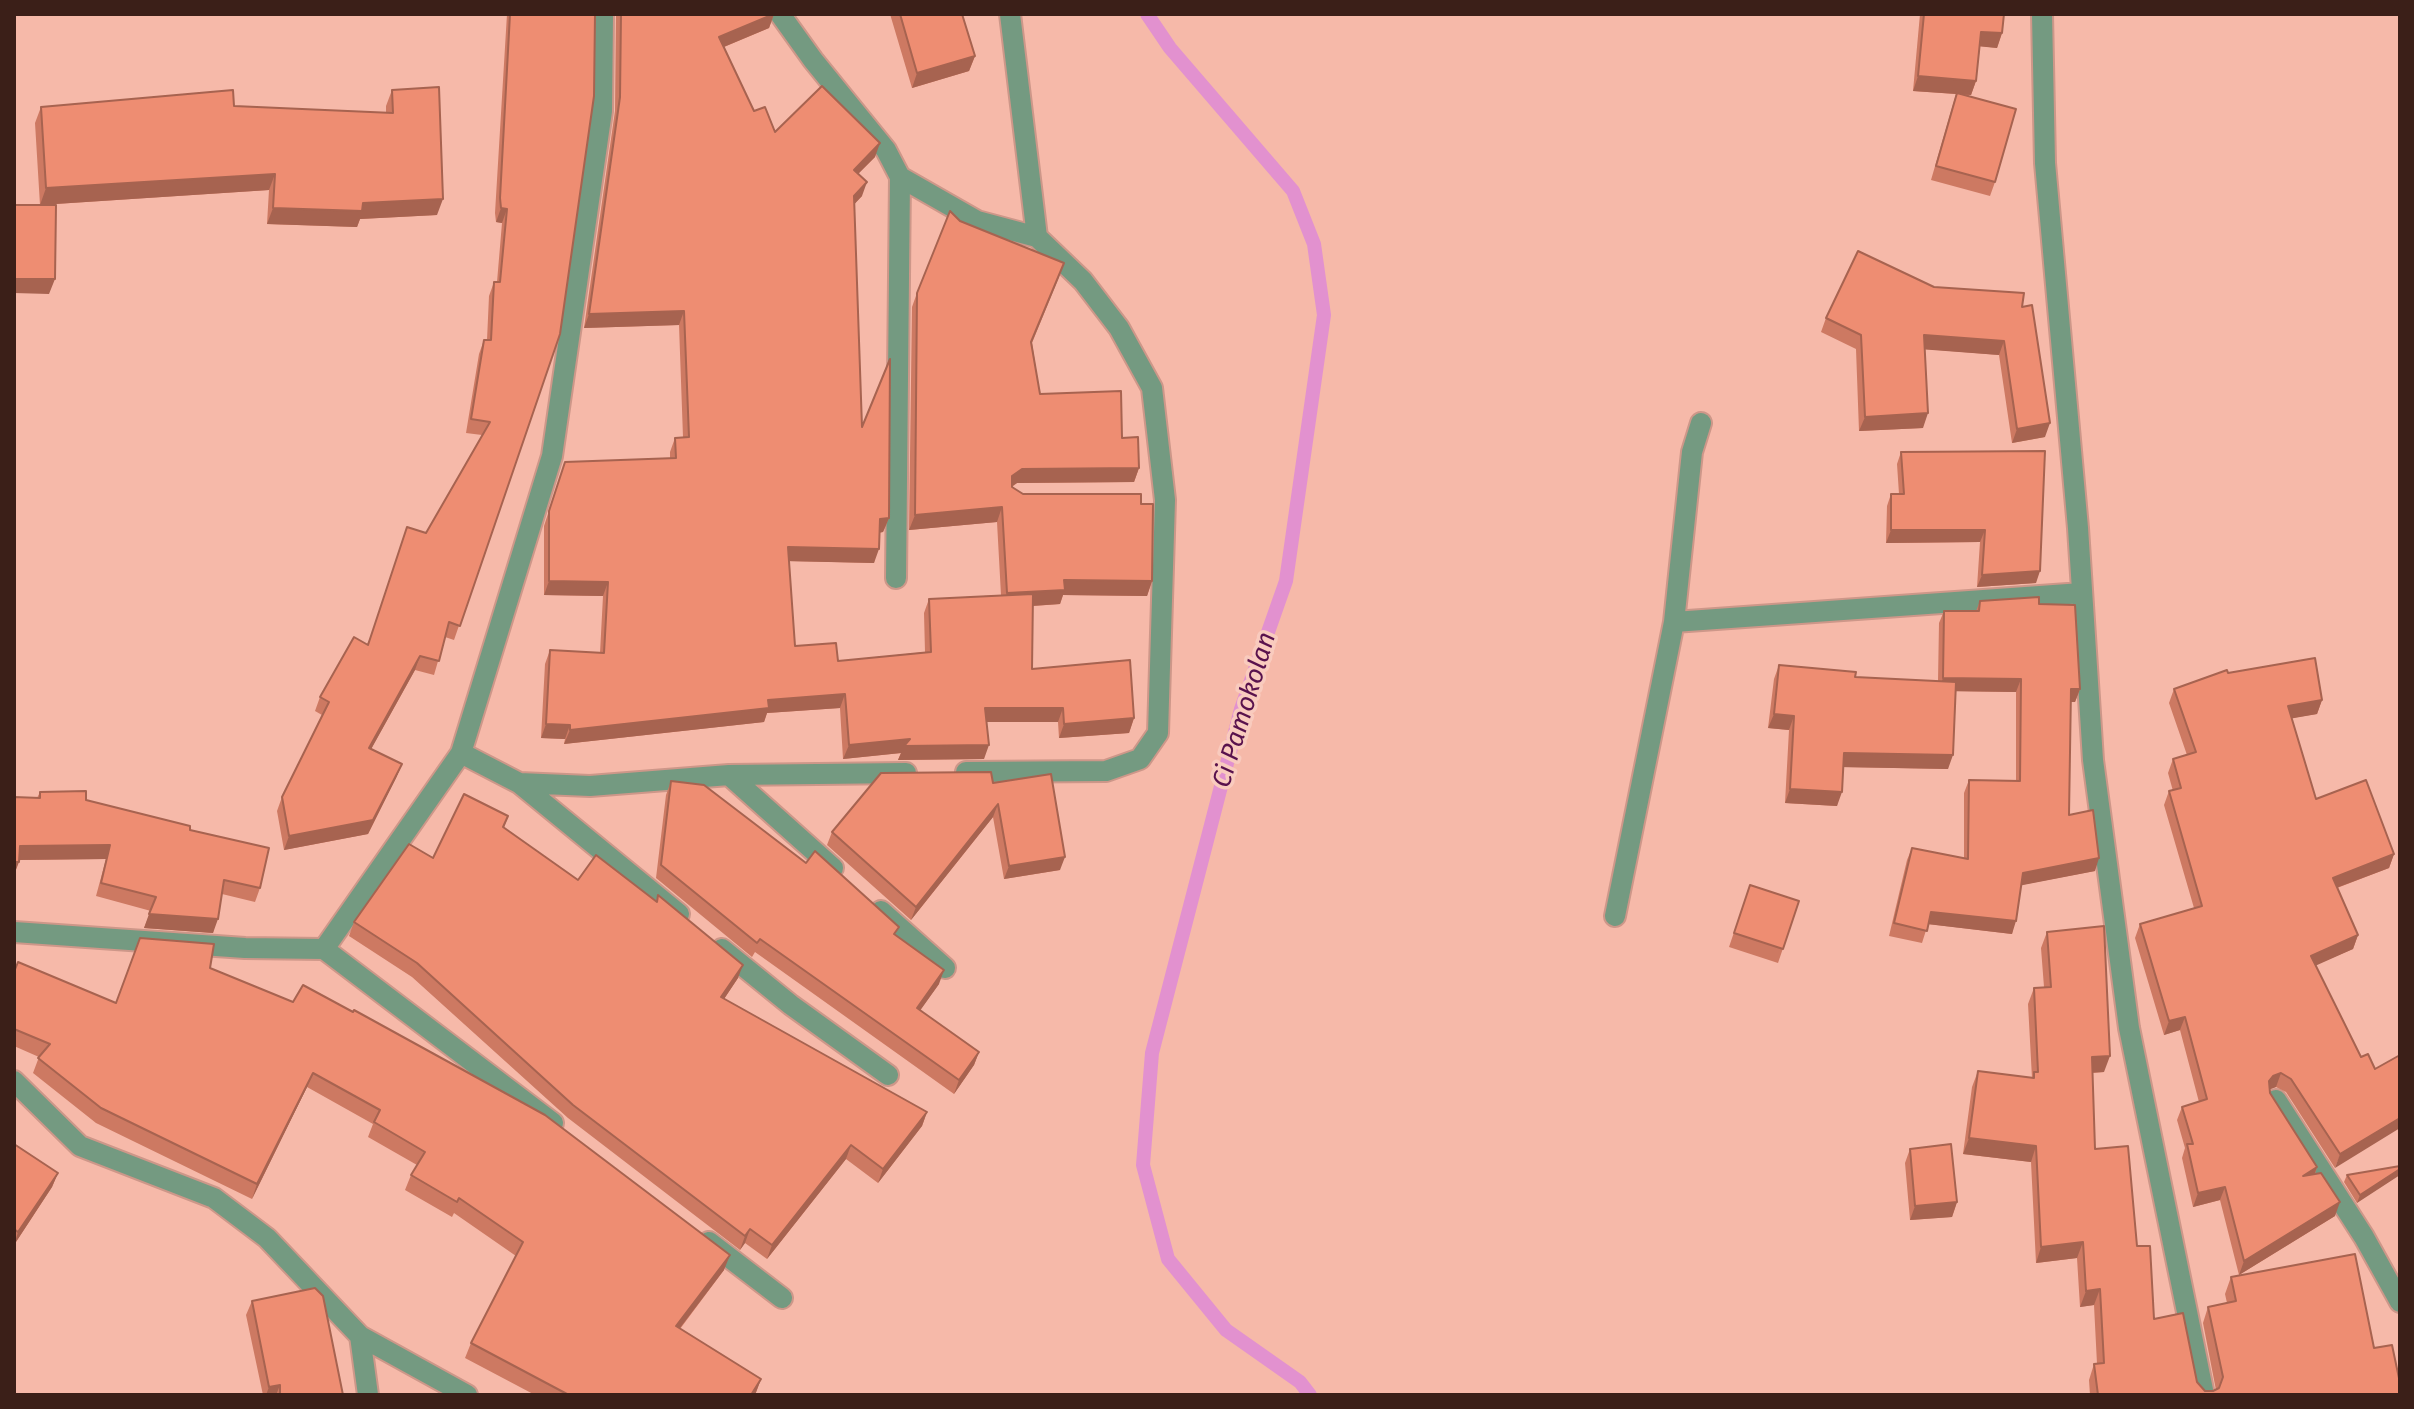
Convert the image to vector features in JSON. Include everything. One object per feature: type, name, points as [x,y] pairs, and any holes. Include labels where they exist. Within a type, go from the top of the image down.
[{"type":"street","points":[[324,949],[461,753],[552,456],[602,111],[603,14]]},
{"type":"street","points":[[780,14],[886,150],[900,177],[896,578]]},
{"type":"street","points":[[1010,14],[1037,237]]},
{"type":"street","points":[[2042,14],[2045,163],[2082,593],[2093,760],[2127,1013],[2204,1395]]},
{"type":"street","points":[[900,177],[977,221],[1037,237],[1083,281],[1119,328],[1152,388],[1157,496],[1158,733],[1140,759],[1106,771],[950,773]]},
{"type":"street","points":[[1615,916],[1674,622],[1692,452],[1701,423]]},
{"type":"street","points":[[1674,622],[2082,593]]},
{"type":"street","points":[[461,753],[519,783],[791,1005],[888,1075]]},
{"type":"street","points":[[519,783],[590,786],[729,775],[918,773]]},
{"type":"street","points":[[729,775],[843,876]]},
{"type":"street","points":[[865,897],[945,968]]},
{"type":"street","points":[[14,932],[245,948],[324,949],[572,1138]]},
{"type":"street","points":[[14,1081],[80,1146],[214,1198],[267,1238],[360,1336],[467,1395]]},
{"type":"street","points":[[2276,1100],[2364,1237],[2400,1302]]},
{"type":"street","points":[[696,1232],[782,1298]]},
{"type":"street","points":[[360,1336],[368,1395]]},
{"type":"building","points":[[510,14],[595,14],[594,96],[560,334],[460,626],[449,622],[439,661],[420,656],[369,748],[402,764],[373,820],[289,836],[282,797],[329,702],[320,697],[354,637],[368,645],[407,527],[426,533],[490,422],[471,419],[484,340],[491,340],[494,282],[500,282],[507,209],[501,208],[500,198]]},
{"type":"building","points":[[621,14],[774,14],[719,37],[754,111],[765,107],[775,132],[822,86],[880,143],[854,170],[867,182],[854,196],[862,427],[890,359],[889,518],[880,519],[879,549],[788,547],[795,646],[836,643],[838,661],[931,652],[929,599],[1033,594],[1032,669],[1130,660],[1134,718],[1064,724],[1063,708],[985,708],[989,745],[904,746],[910,739],[849,745],[845,694],[768,700],[769,708],[570,730],[570,725],[546,724],[550,650],[604,653],[608,582],[549,581],[549,511],[565,462],[676,458],[675,438],[689,437],[684,311],[589,314],[620,97]]},
{"type":"building","points":[[900,14],[962,14],[975,56],[917,73]]},
{"type":"building","points":[[1924,14],[2004,14],[2002,33],[1981,32],[1976,81],[1918,76]]},
{"type":"building","points":[[439,87],[443,199],[363,203],[362,211],[273,208],[275,174],[46,188],[41,107],[233,90],[234,106],[393,113],[392,90]]},
{"type":"building","points":[[1957,93],[2016,109],[1995,182],[1936,166]]},
{"type":"building","points":[[14,205],[56,205],[55,279],[14,279]]},
{"type":"building","points":[[950,211],[960,221],[1064,263],[1031,342],[1040,394],[1121,391],[1122,438],[1138,437],[1139,468],[1022,469],[1012,476],[1012,487],[1023,494],[1141,494],[1141,504],[1153,504],[1152,581],[1064,580],[1065,590],[1007,593],[1002,507],[915,515],[917,293]]},
{"type":"building","points":[[1858,251],[1934,287],[2024,293],[2022,307],[2032,305],[2050,423],[2017,429],[2004,341],[1924,335],[1928,413],[1865,417],[1861,335],[1826,318]]},
{"type":"building","points":[[2045,451],[2040,571],[1982,575],[1985,530],[1891,530],[1891,494],[1904,494],[1901,452]]},
{"type":"building","points":[[2039,597],[2039,604],[2075,605],[2080,689],[2071,689],[2069,815],[2093,810],[2099,858],[2023,873],[2016,921],[1931,912],[1927,931],[1894,923],[1912,848],[1968,859],[1969,780],[2020,781],[2021,679],[1943,678],[1944,611],[1979,611],[1980,601]]},
{"type":"building","points":[[2315,658],[2322,700],[2288,706],[2316,799],[2366,780],[2394,854],[2333,878],[2358,935],[2311,956],[2361,1057],[2368,1054],[2375,1069],[2400,1055],[2400,1118],[2340,1154],[2291,1079],[2281,1073],[2273,1076],[2269,1081],[2270,1093],[2317,1167],[2303,1176],[2321,1173],[2340,1202],[2244,1261],[2225,1187],[2198,1193],[2187,1144],[2193,1144],[2182,1107],[2207,1099],[2185,1017],[2169,1021],[2140,924],[2202,906],[2169,791],[2181,788],[2173,759],[2196,752],[2174,689],[2227,670],[2228,673]]},
{"type":"building","points":[[1779,665],[1856,672],[1855,677],[1956,682],[1953,755],[1844,753],[1842,792],[1790,789],[1794,716],[1774,714]]},
{"type":"building","points":[[991,772],[993,783],[1051,774],[1065,857],[1009,866],[998,804],[916,907],[832,832],[881,773]]},
{"type":"building","points":[[671,781],[704,785],[806,863],[815,851],[899,927],[894,934],[944,970],[917,1008],[979,1052],[959,1080],[760,939],[757,943],[661,865]]},
{"type":"building","points":[[86,791],[86,800],[190,826],[190,830],[269,848],[260,888],[224,880],[218,919],[149,914],[156,897],[101,883],[110,845],[20,846],[19,862],[14,862],[14,797],[40,798],[40,792]]},
{"type":"building","points":[[464,794],[508,816],[503,827],[578,880],[596,855],[657,902],[658,895],[743,965],[721,997],[927,1112],[883,1169],[851,1145],[772,1245],[750,1229],[745,1236],[573,1105],[417,963],[354,922],[409,844],[433,858]]},
{"type":"building","points":[[1750,885],[1799,901],[1783,949],[1734,933]]},
{"type":"building","points":[[2104,926],[2110,1056],[2092,1057],[2095,1149],[2128,1146],[2137,1246],[2150,1246],[2154,1319],[2183,1313],[2197,1382],[2205,1391],[2213,1391],[2219,1388],[2223,1377],[2208,1307],[2236,1301],[2231,1277],[2355,1254],[2374,1348],[2392,1345],[2400,1395],[2098,1395],[2094,1364],[2104,1363],[2100,1289],[2086,1291],[2083,1242],[2041,1247],[2036,1146],[1969,1138],[1978,1071],[2034,1078],[2034,1072],[2038,1072],[2034,988],[2051,987],[2047,932]]},
{"type":"building","points":[[140,938],[214,944],[210,968],[293,1002],[303,985],[545,1115],[730,1255],[676,1326],[761,1379],[751,1395],[544,1395],[567,1394],[471,1343],[523,1242],[459,1198],[457,1202],[411,1175],[425,1152],[374,1122],[380,1110],[313,1073],[257,1184],[101,1108],[38,1058],[50,1044],[14,1029],[14,972],[18,962],[116,1003]]},
{"type":"building","points":[[14,1144],[58,1173],[18,1232],[14,1229]]},
{"type":"building","points":[[1951,1144],[1957,1202],[1915,1206],[1910,1149]]},
{"type":"building","points":[[2400,1166],[2400,1169],[2360,1195],[2347,1175]]},
{"type":"building","points":[[315,1288],[323,1296],[343,1395],[280,1395],[280,1385],[269,1387],[252,1301]]},
{"type":"waterway","name":"Ci Pamokolan","points":[[1147,14],[1170,48],[1293,191],[1314,244],[1324,315],[1286,581],[1241,709],[1152,1053],[1143,1165],[1168,1259],[1226,1330],[1300,1382],[1310,1395]]}]
